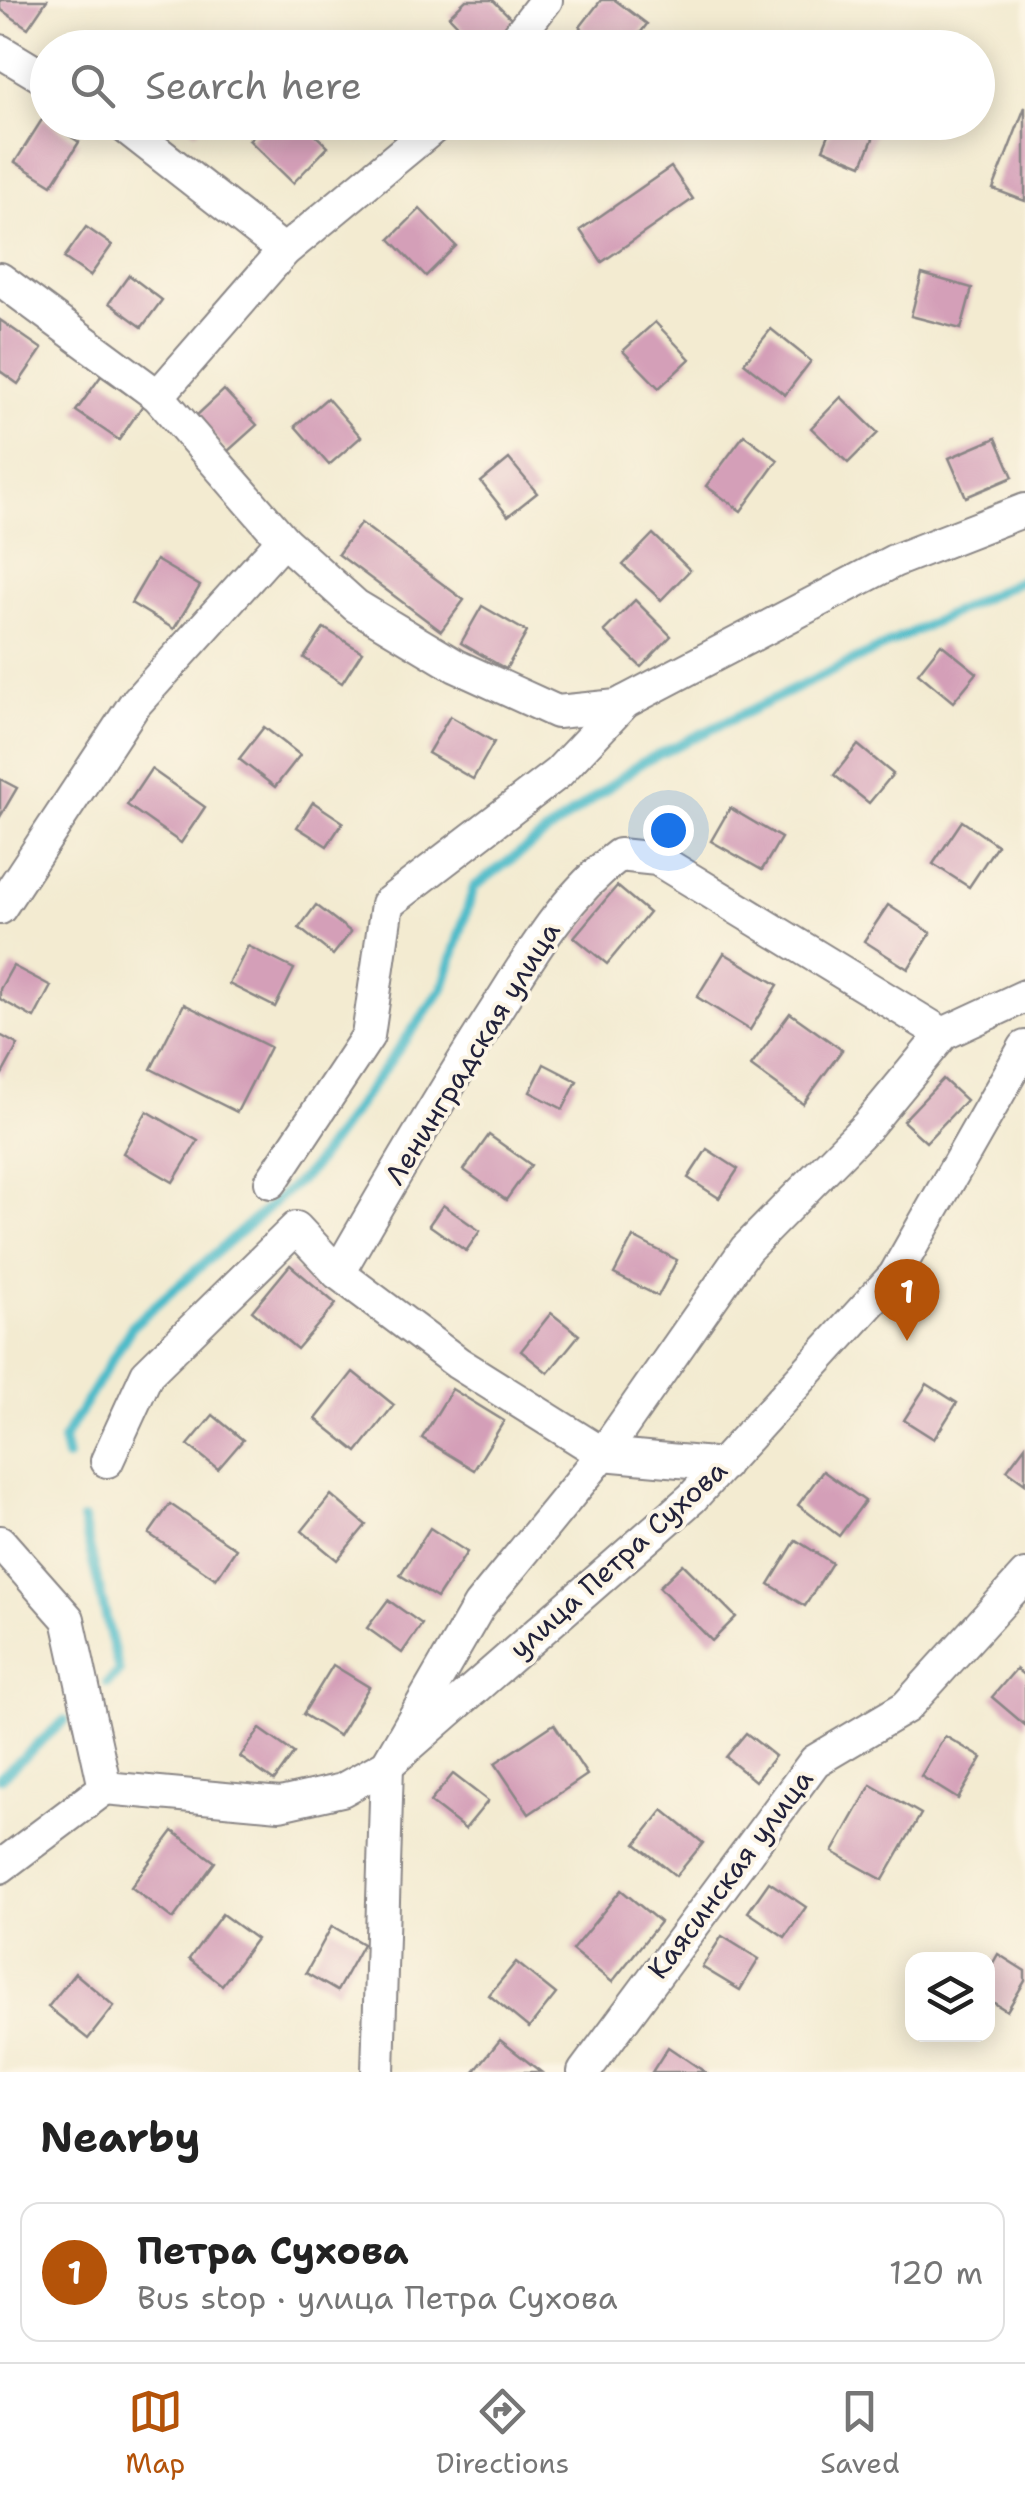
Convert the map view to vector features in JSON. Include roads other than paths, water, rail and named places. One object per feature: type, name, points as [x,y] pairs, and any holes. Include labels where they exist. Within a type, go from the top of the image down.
[{"type":"street","points":[[523,30],[546,0]]},
{"type":"street","points":[[0,52],[30,70]]},
{"type":"street","points":[[143,140],[284,251]]},
{"type":"street","points":[[158,396],[284,251],[418,140]]},
{"type":"street","points":[[0,279],[158,396],[283,540],[356,606],[456,666],[557,712],[625,702]]},
{"type":"street","points":[[271,1182],[368,1036],[387,904],[558,772],[625,702],[894,561],[1025,510]]},
{"type":"street","points":[[0,908],[134,704],[283,540]]},
{"type":"street","name":"Ленинградская улица","points":[[338,1273],[432,1110],[548,929],[590,876],[619,854],[657,859],[943,1034]]},
{"type":"street","points":[[378,2072],[387,1765],[479,1606],[603,1454],[746,1249],[868,1125],[943,1034],[1025,996]]},
{"type":"street","name":"улица Петра Сухова","points":[[105,1788],[280,1804],[342,1790],[387,1765],[692,1498],[895,1275],[1025,1047]]},
{"type":"street","points":[[107,1460],[146,1374],[296,1228],[338,1273],[458,1363],[603,1454],[723,1465]]},
{"type":"street","points":[[0,1542],[68,1619],[105,1788],[0,1867]]},
{"type":"street","name":"Каясинская улица","points":[[584,2072],[815,1761],[906,1708],[1025,1576]]},
{"type":"waterway","points":[[67,1457],[63,1440],[133,1325],[309,1172],[443,988],[474,887],[641,763],[1025,578]]},
{"type":"waterway","points":[[83,1520],[119,1672],[107,1683]]},
{"type":"waterway","points":[[0,1778],[65,1720]]},
{"type":"place","name":"Петра Сухова","points":[[907,1341]]}]
